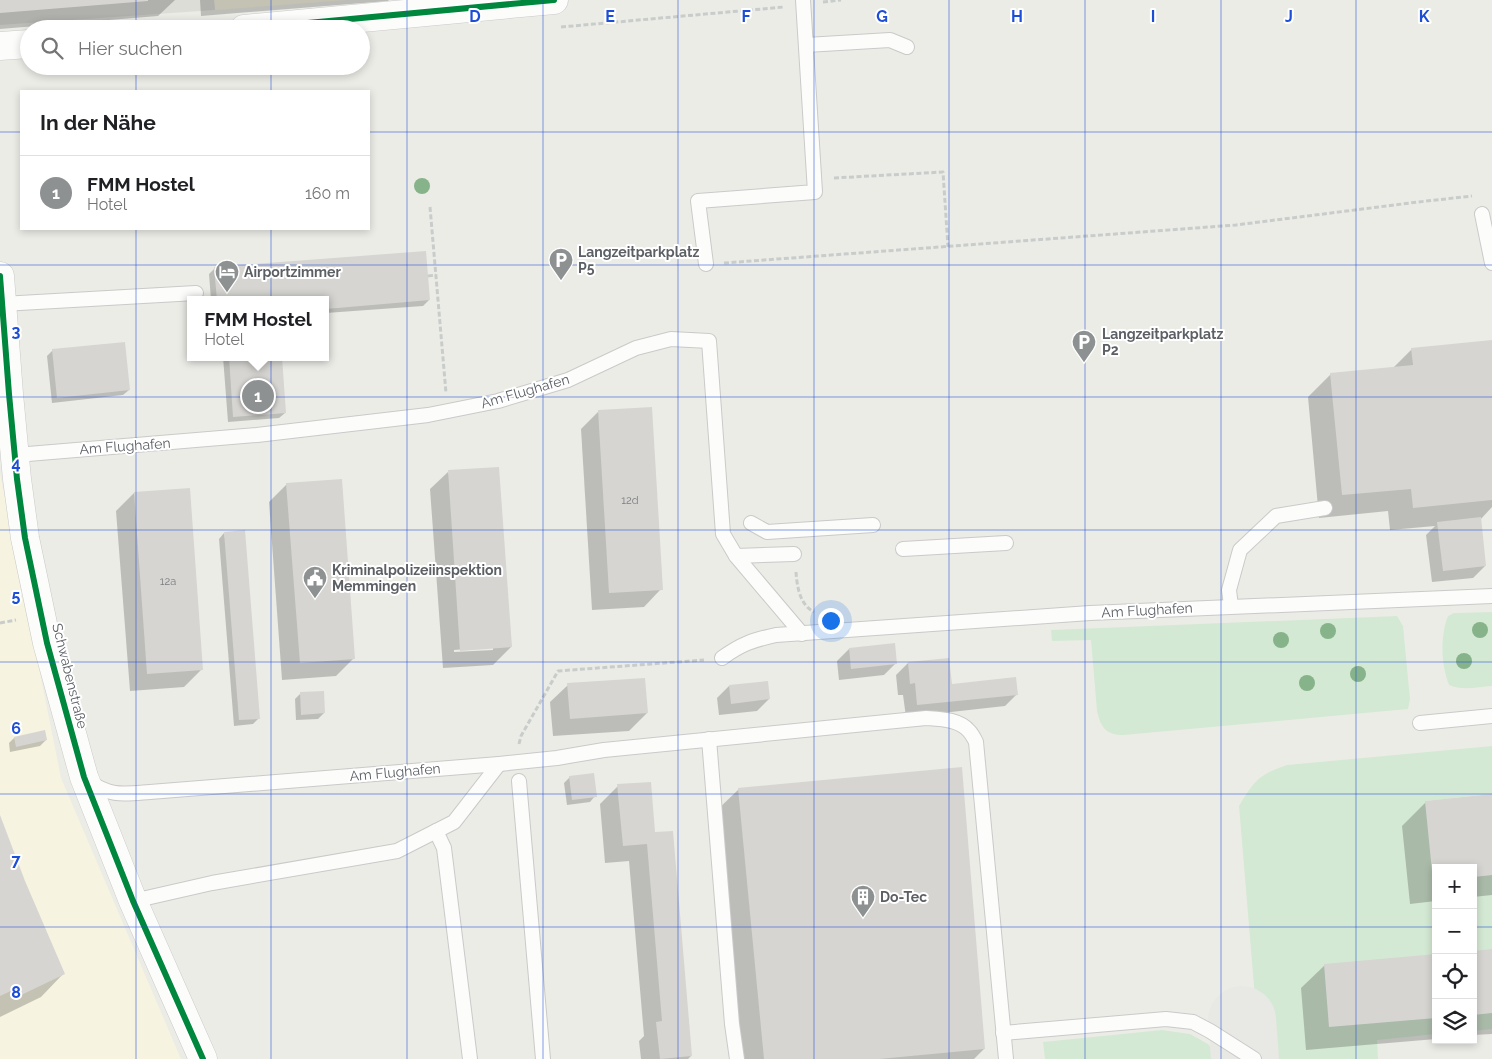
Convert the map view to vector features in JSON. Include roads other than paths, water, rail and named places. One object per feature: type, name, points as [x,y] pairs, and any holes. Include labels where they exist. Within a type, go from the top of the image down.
[{"type":"street","points":[[322,20],[451,5],[554,0]]},
{"type":"street","points":[[0,46],[20,45]]},
{"type":"street","name":"Schwabenstraße","points":[[0,276],[4,394],[16,455],[17,479],[27,548],[47,643],[84,777],[133,901],[203,1059]]},
{"type":"lane","points":[[706,264],[698,201],[815,192],[803,3]]},
{"type":"lane","points":[[806,45],[890,40],[907,47]]},
{"type":"lane","points":[[1482,214],[1492,263]]},
{"type":"lane","points":[[2,304],[196,293]]},
{"type":"lane","name":"Am Flughafen","points":[[16,455],[304,430],[418,416],[498,401],[568,380],[636,348],[671,339],[709,341],[723,534],[736,556],[802,634]]},
{"type":"lane","points":[[1230,606],[1229,590],[1240,550],[1276,516],[1325,508]]},
{"type":"lane","points":[[751,523],[767,532],[873,525]]},
{"type":"lane","points":[[903,549],[1006,543]]},
{"type":"lane","points":[[736,556],[794,554]]},
{"type":"lane","name":"Am Flughafen","points":[[717,659],[754,640],[776,635],[1090,613],[1492,596]]},
{"type":"lane","points":[[1420,722],[1492,716]]},
{"type":"lane","name":"Am Flughafen","points":[[84,777],[98,788],[110,793],[132,793],[499,764],[709,739],[926,718],[945,719],[958,723],[968,729],[976,742],[1006,1059]]},
{"type":"lane","points":[[709,739],[731,1014],[737,1059]]},
{"type":"lane","points":[[133,901],[212,883],[397,851],[454,822],[499,764]]},
{"type":"lane","points":[[519,781],[543,1059]]},
{"type":"lane","points":[[436,831],[444,848],[470,1059]]},
{"type":"lane","points":[[1003,1033],[1166,1019],[1193,1022],[1210,1030],[1254,1059]]},
{"type":"place","name":"Langzeitparkplatz P5","points":[[561,281]]},
{"type":"place","name":"Airportzimmer","points":[[227,293]]},
{"type":"place","name":"Langzeitparkplatz P2","points":[[1084,363]]},
{"type":"place","name":"FMM Hostel","points":[[258,396]]},
{"type":"place","name":"Kriminalpolizeiinspektion Memmingen","points":[[315,599]]},
{"type":"place","name":"Do-Tec","points":[[863,918]]}]
